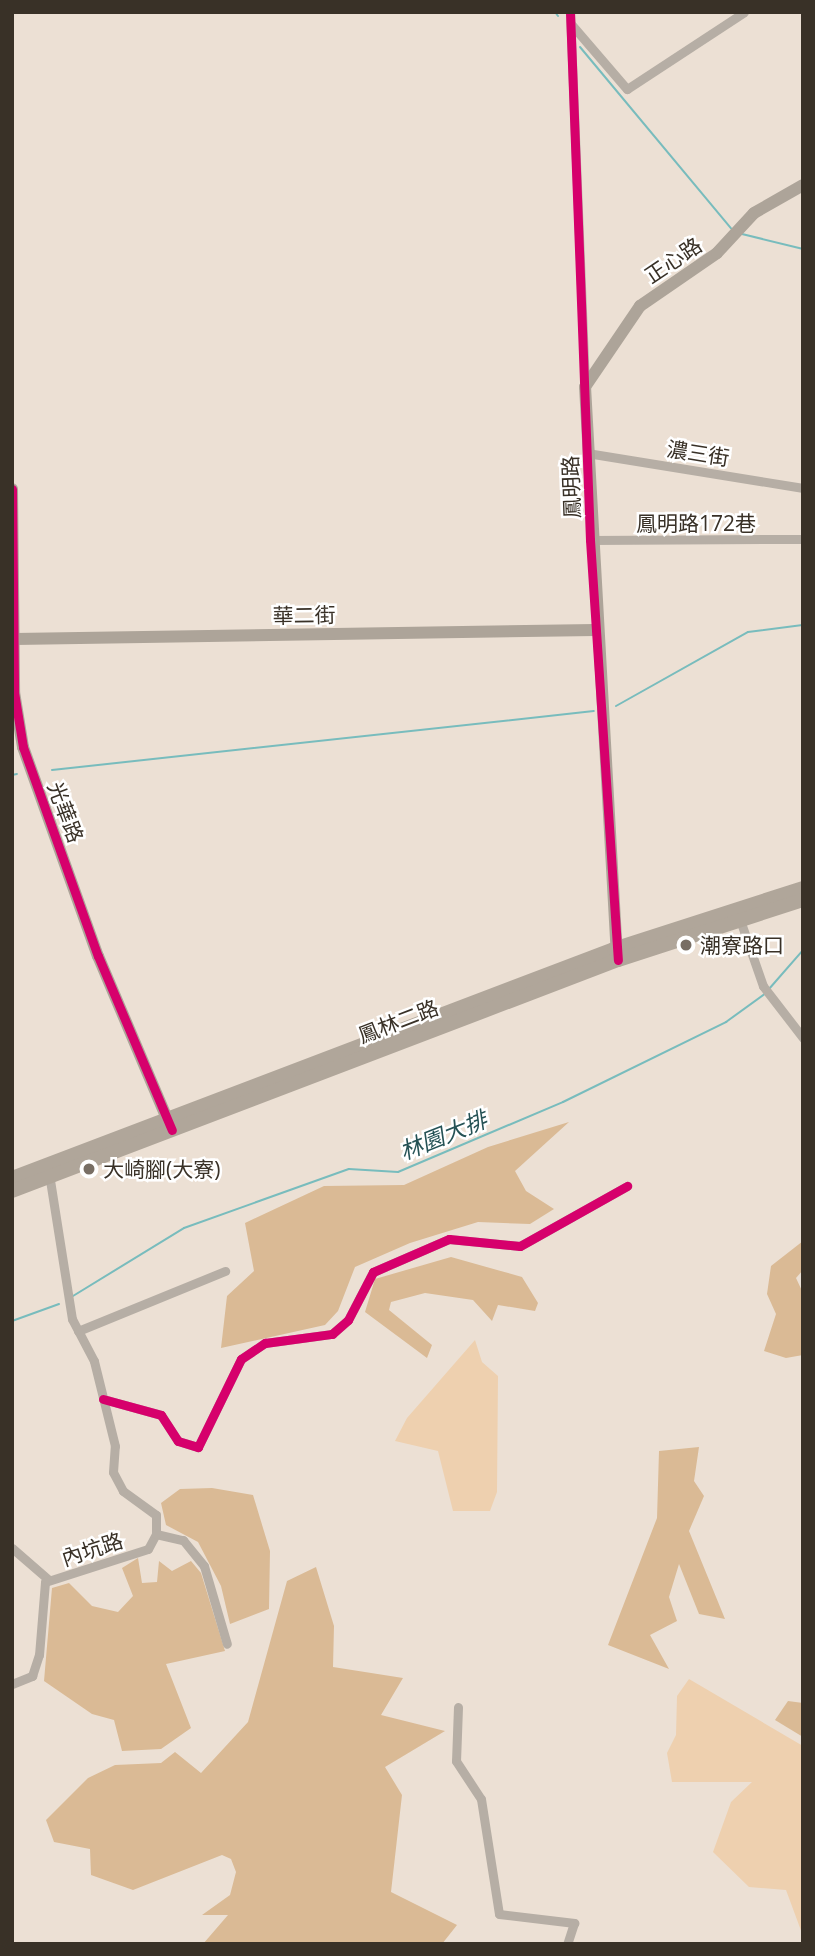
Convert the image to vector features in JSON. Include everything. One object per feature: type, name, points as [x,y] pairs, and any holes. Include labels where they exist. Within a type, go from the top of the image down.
[{"type":"main road","name":"鳳林二路","points":[[12,1191],[48,1171],[169,1124],[616,954],[738,914],[803,888]]},
{"type":"main road","name":"鳳林二路","points":[[738,914],[803,900]]},
{"type":"main road","name":"鳳林二路","points":[[12,1178],[48,1171]]},
{"type":"street","name":"鳳明路","points":[[570,12],[590,540],[616,954]]},
{"type":"street","points":[[571,24],[627,89],[744,12]]},
{"type":"street","name":"正心路","points":[[585,387],[640,306],[731,239],[742,225],[803,185]]},
{"type":"street","name":"濃三街","points":[[587,453],[803,488]]},
{"type":"street","name":"光華路","points":[[12,489],[15,639],[23,747],[98,956],[169,1124]]},
{"type":"street","name":"鳳明路172巷","points":[[590,540],[803,539]]},
{"type":"street","name":"華二街","points":[[15,639],[595,630]]},
{"type":"street","points":[[738,914],[763,986],[803,1038]]},
{"type":"street","points":[[48,1171],[71,1307],[103,1398],[115,1446],[113,1472],[123,1491],[156,1515],[156,1534],[183,1540],[204,1566],[227,1644]]},
{"type":"street","points":[[103,1398],[161,1415],[178,1441],[198,1447],[241,1359],[265,1343],[332,1334],[348,1320],[373,1272],[449,1239],[520,1246],[627,1186]]},
{"type":"street","points":[[78,1331],[225,1270]]},
{"type":"street","name":"內坑路","points":[[12,1684],[32,1676],[39,1655],[41,1599],[50,1580],[148,1549],[156,1534]]},
{"type":"street","points":[[12,1548],[50,1580]]},
{"type":"street","points":[[458,1707],[456,1761],[481,1799],[499,1914],[574,1923],[567,1944]]},
{"type":"shaded area","points":[[569,1122],[515,1171],[526,1191],[554,1209],[530,1224],[478,1222],[410,1243],[355,1267],[338,1311],[325,1325],[221,1348],[227,1296],[254,1271],[245,1223],[324,1186],[404,1185],[488,1147]]},
{"type":"shaded area","points":[[803,1241],[803,1270],[796,1278],[803,1293],[803,1355],[786,1358],[764,1351],[776,1314],[767,1294],[771,1266]]},
{"type":"shaded area","points":[[451,1257],[522,1277],[538,1303],[535,1311],[498,1305],[492,1321],[473,1300],[425,1293],[391,1302],[389,1310],[432,1345],[427,1358],[365,1312],[375,1279]]},
{"type":"shaded area","points":[[475,1340],[482,1362],[498,1376],[497,1492],[490,1511],[453,1511],[438,1451],[395,1441],[407,1418]]},
{"type":"shaded area","points":[[699,1447],[694,1481],[704,1496],[689,1531],[725,1619],[699,1614],[679,1564],[669,1597],[677,1621],[650,1635],[669,1669],[608,1645],[657,1518],[659,1451]]},
{"type":"shaded area","points":[[212,1488],[253,1495],[270,1551],[269,1609],[230,1624],[221,1586],[198,1542],[166,1525],[161,1503],[180,1489]]},
{"type":"shaded area","points":[[138,1558],[142,1583],[157,1582],[159,1561],[172,1571],[191,1561],[201,1573],[225,1651],[166,1664],[191,1728],[161,1749],[122,1751],[114,1720],[92,1714],[44,1681],[52,1588],[69,1583],[92,1606],[118,1612],[133,1596],[122,1568]]},
{"type":"shaded area","points":[[316,1567],[334,1626],[333,1667],[403,1678],[381,1715],[445,1731],[385,1767],[402,1795],[391,1892],[457,1925],[442,1944],[203,1944],[228,1915],[202,1915],[230,1895],[236,1872],[231,1859],[222,1855],[133,1890],[91,1875],[90,1849],[54,1842],[46,1820],[88,1778],[115,1765],[161,1763],[175,1752],[201,1773],[248,1722],[287,1581]]},
{"type":"shaded area","points":[[689,1679],[803,1746],[803,1936],[786,1890],[749,1887],[713,1852],[731,1802],[752,1782],[672,1782],[667,1753],[676,1735],[677,1696]]},
{"type":"shaded area","points":[[788,1701],[803,1703],[803,1737],[775,1720]]},
{"type":"waterway","points":[[555,12],[558,16]]},
{"type":"waterway","points":[[580,47],[731,228]]},
{"type":"waterway","points":[[742,234],[803,249]]},
{"type":"waterway","points":[[616,706],[748,632],[803,625]]},
{"type":"waterway","points":[[52,770],[594,711]]},
{"type":"waterway","points":[[12,775],[17,774]]},
{"type":"waterway","name":"林園大排","points":[[769,989],[803,950]]},
{"type":"waterway","name":"林園大排","points":[[73,1296],[184,1228],[349,1169],[398,1172],[563,1102],[726,1022],[766,993]]},
{"type":"waterway","points":[[12,1321],[59,1304]]},
{"type":"cycle path","points":[[570,12],[590,540],[618,960]]},
{"type":"cycle path","points":[[12,489],[14,692],[23,747],[98,956],[172,1130]]},
{"type":"cycle path","points":[[103,1399],[161,1415],[178,1441],[198,1447],[241,1359],[265,1343],[332,1334],[348,1320],[373,1272],[449,1239],[520,1246],[627,1186]]},
{"type":"place","name":"潮寮路口","points":[[686,945]]},
{"type":"place","name":"大崎腳(大寮)","points":[[89,1169]]}]
